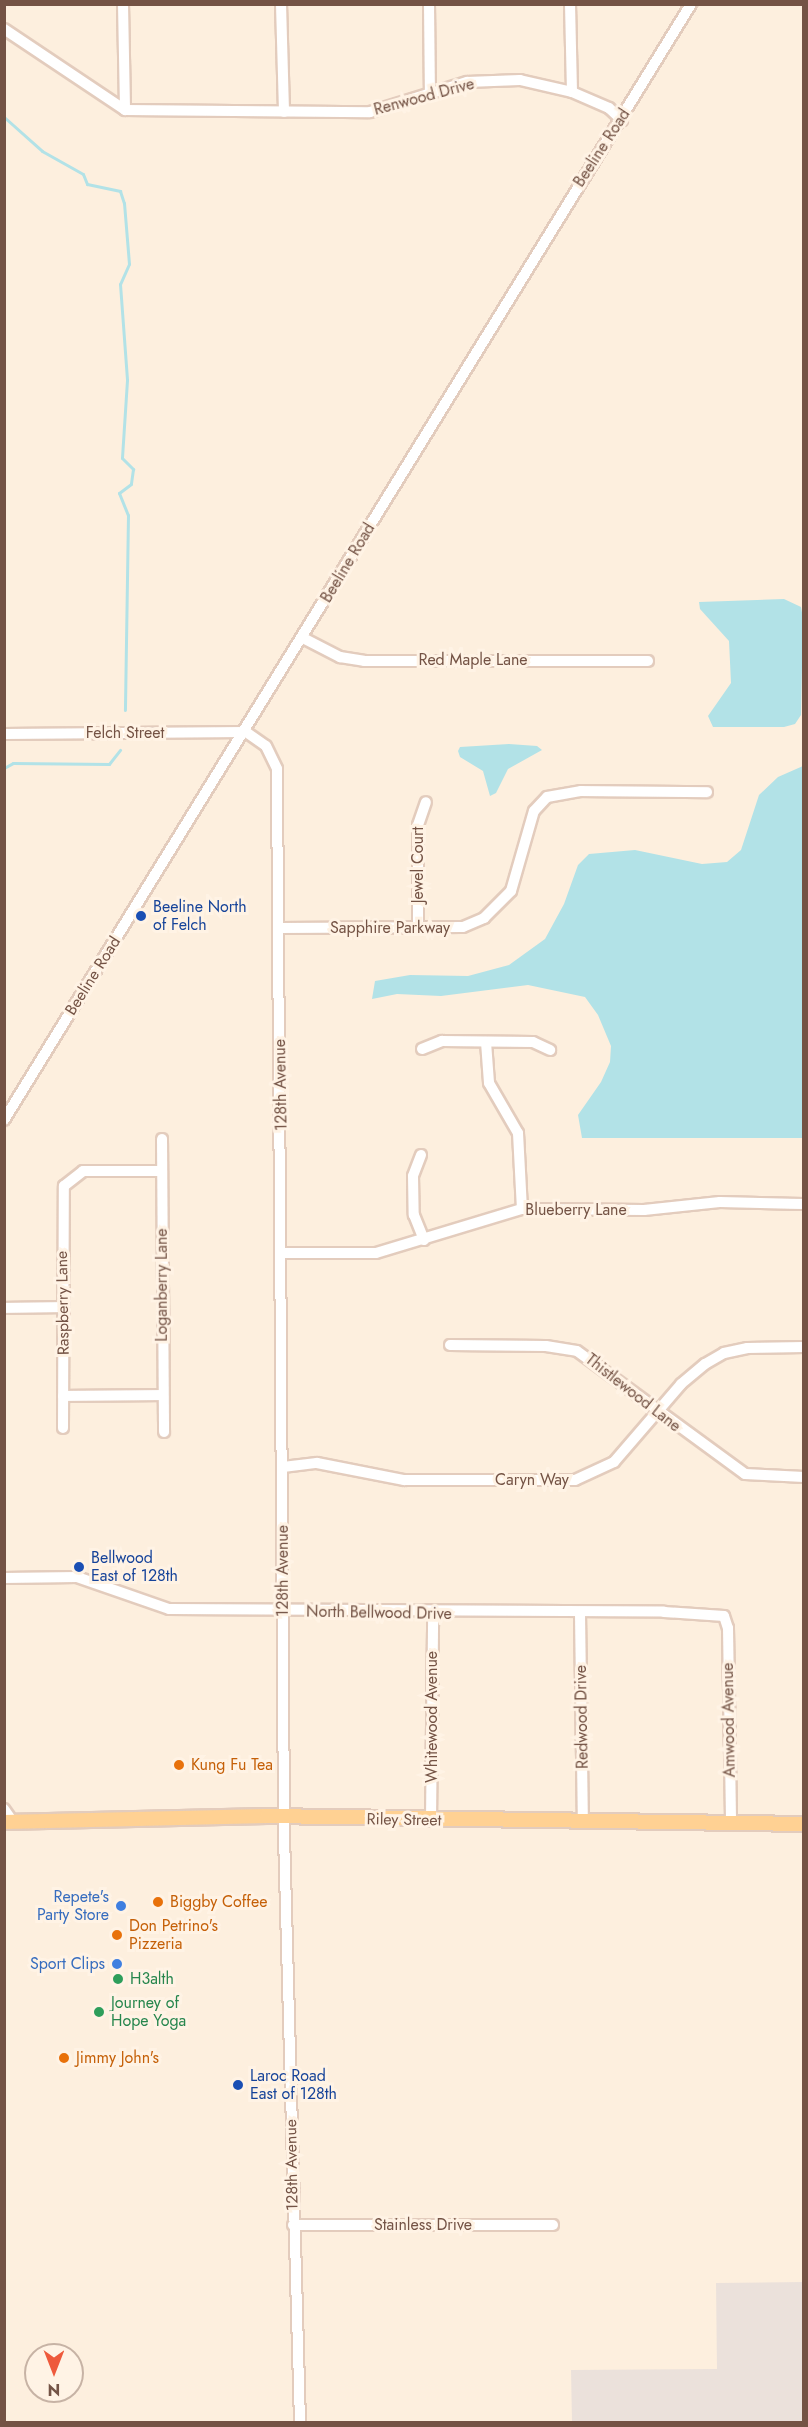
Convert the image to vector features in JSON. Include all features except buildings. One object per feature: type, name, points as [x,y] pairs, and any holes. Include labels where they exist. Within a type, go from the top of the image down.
[{"type":"main road","name":"Riley Street","points":[[9,1822],[284,1816],[431,1821],[804,1824]]},
{"type":"street","points":[[123,4],[125,110]]},
{"type":"street","points":[[281,4],[284,112]]},
{"type":"street","points":[[429,4],[430,93]]},
{"type":"street","points":[[570,4],[572,92]]},
{"type":"street","name":"Beeline Road","points":[[4,1120],[246,732],[563,208],[622,120],[691,4]]},
{"type":"street","name":"Renwood Drive","points":[[4,29],[125,110],[370,112],[467,82],[496,80],[540,83],[572,92],[609,108],[622,120]]},
{"type":"street","name":"Red Maple Lane","points":[[303,638],[340,657],[364,661],[648,661]]},
{"type":"street","name":"Felch Street","points":[[4,734],[246,732]]},
{"type":"street","name":"128th Avenue","points":[[246,732],[266,746],[277,769],[283,1253],[284,1816],[300,2422]]},
{"type":"street","name":"Sapphire Parkway","points":[[280,928],[463,927],[496,908],[514,883],[534,811],[555,793],[707,792]]},
{"type":"street","name":"Jewel Court","points":[[418,929],[418,825],[426,802]]},
{"type":"street","points":[[422,1049],[442,1041],[533,1042],[550,1050]]},
{"type":"street","points":[[486,1042],[489,1083],[519,1133],[522,1209]]},
{"type":"street","name":"Loganberry Lane","points":[[162,1138],[164,1432]]},
{"type":"street","points":[[421,1155],[413,1176],[414,1215],[424,1240]]},
{"type":"street","name":"Raspberry Lane","points":[[63,1428],[61,1201],[68,1179],[92,1170],[162,1171]]},
{"type":"street","name":"Blueberry Lane","points":[[283,1253],[376,1253],[522,1209],[644,1210],[720,1202],[804,1204]]},
{"type":"street","points":[[4,1308],[63,1307]]},
{"type":"street","name":"Thistlewood Lane","points":[[450,1345],[537,1346],[577,1351],[659,1410],[677,1427],[746,1474],[804,1477]]},
{"type":"street","name":"Caryn Way","points":[[283,1467],[317,1463],[404,1480],[575,1480],[615,1462],[689,1377],[724,1353],[747,1348],[804,1347]]},
{"type":"street","points":[[63,1396],[162,1395]]},
{"type":"street","name":"North Bellwood Drive","points":[[4,1578],[77,1577],[169,1609],[724,1616]]},
{"type":"street","name":"Whitewood Avenue","points":[[431,1821],[433,1614]]},
{"type":"street","name":"Redwood Drive","points":[[580,1614],[583,1821]]},
{"type":"street","name":"Amwood Avenue","points":[[724,1616],[728,1628],[731,1825]]},
{"type":"street","points":[[4,1809],[9,1822]]},
{"type":"street","name":"Stainless Drive","points":[[293,2225],[553,2225]]},
{"type":"shaded area","points":[[803,2282],[803,2422],[572,2422],[571,2370],[717,2369],[716,2283]]},
{"type":"water","points":[[784,599],[801,607],[803,618],[801,715],[795,724],[784,727],[713,727],[708,716],[731,683],[729,641],[700,609],[699,602]]},
{"type":"water","points":[[509,744],[537,746],[542,750],[508,769],[496,793],[490,796],[483,771],[460,757],[458,751],[460,747]]},
{"type":"water","points":[[803,766],[803,1138],[582,1138],[578,1115],[601,1082],[610,1062],[611,1046],[598,1015],[585,997],[528,985],[441,996],[397,994],[372,999],[375,981],[410,975],[468,976],[509,965],[545,939],[564,904],[578,865],[589,854],[635,850],[702,864],[727,862],[741,850],[759,795],[778,777]]},
{"type":"waterway","points":[[4,117],[42,151],[83,174],[87,184],[120,191],[124,203],[129,264],[120,284],[127,380],[122,458],[133,469],[131,484],[119,493],[128,515],[125,710]]},
{"type":"waterway","points":[[4,768],[13,763],[109,764],[120,750]]},
{"type":"waterway","points":[[4,995],[4,1058]]},
{"type":"place","name":"Beeline North of Felch","points":[[141,916]]},
{"type":"place","name":"Bellwood East of 128th","points":[[79,1567]]},
{"type":"place","name":"Kung Fu Tea","points":[[179,1765]]},
{"type":"place","name":"Biggby Coffee","points":[[158,1902]]},
{"type":"place","name":"Repete's Party Store","points":[[121,1906]]},
{"type":"place","name":"Don Petrino's Pizzeria","points":[[117,1935]]},
{"type":"place","name":"Sport Clips","points":[[117,1964]]},
{"type":"place","name":"H3alth","points":[[118,1979]]},
{"type":"place","name":"Journey of Hope Yoga","points":[[99,2012]]},
{"type":"place","name":"Jimmy John's","points":[[64,2058]]},
{"type":"place","name":"Laroc Road East of 128th","points":[[238,2085]]}]
